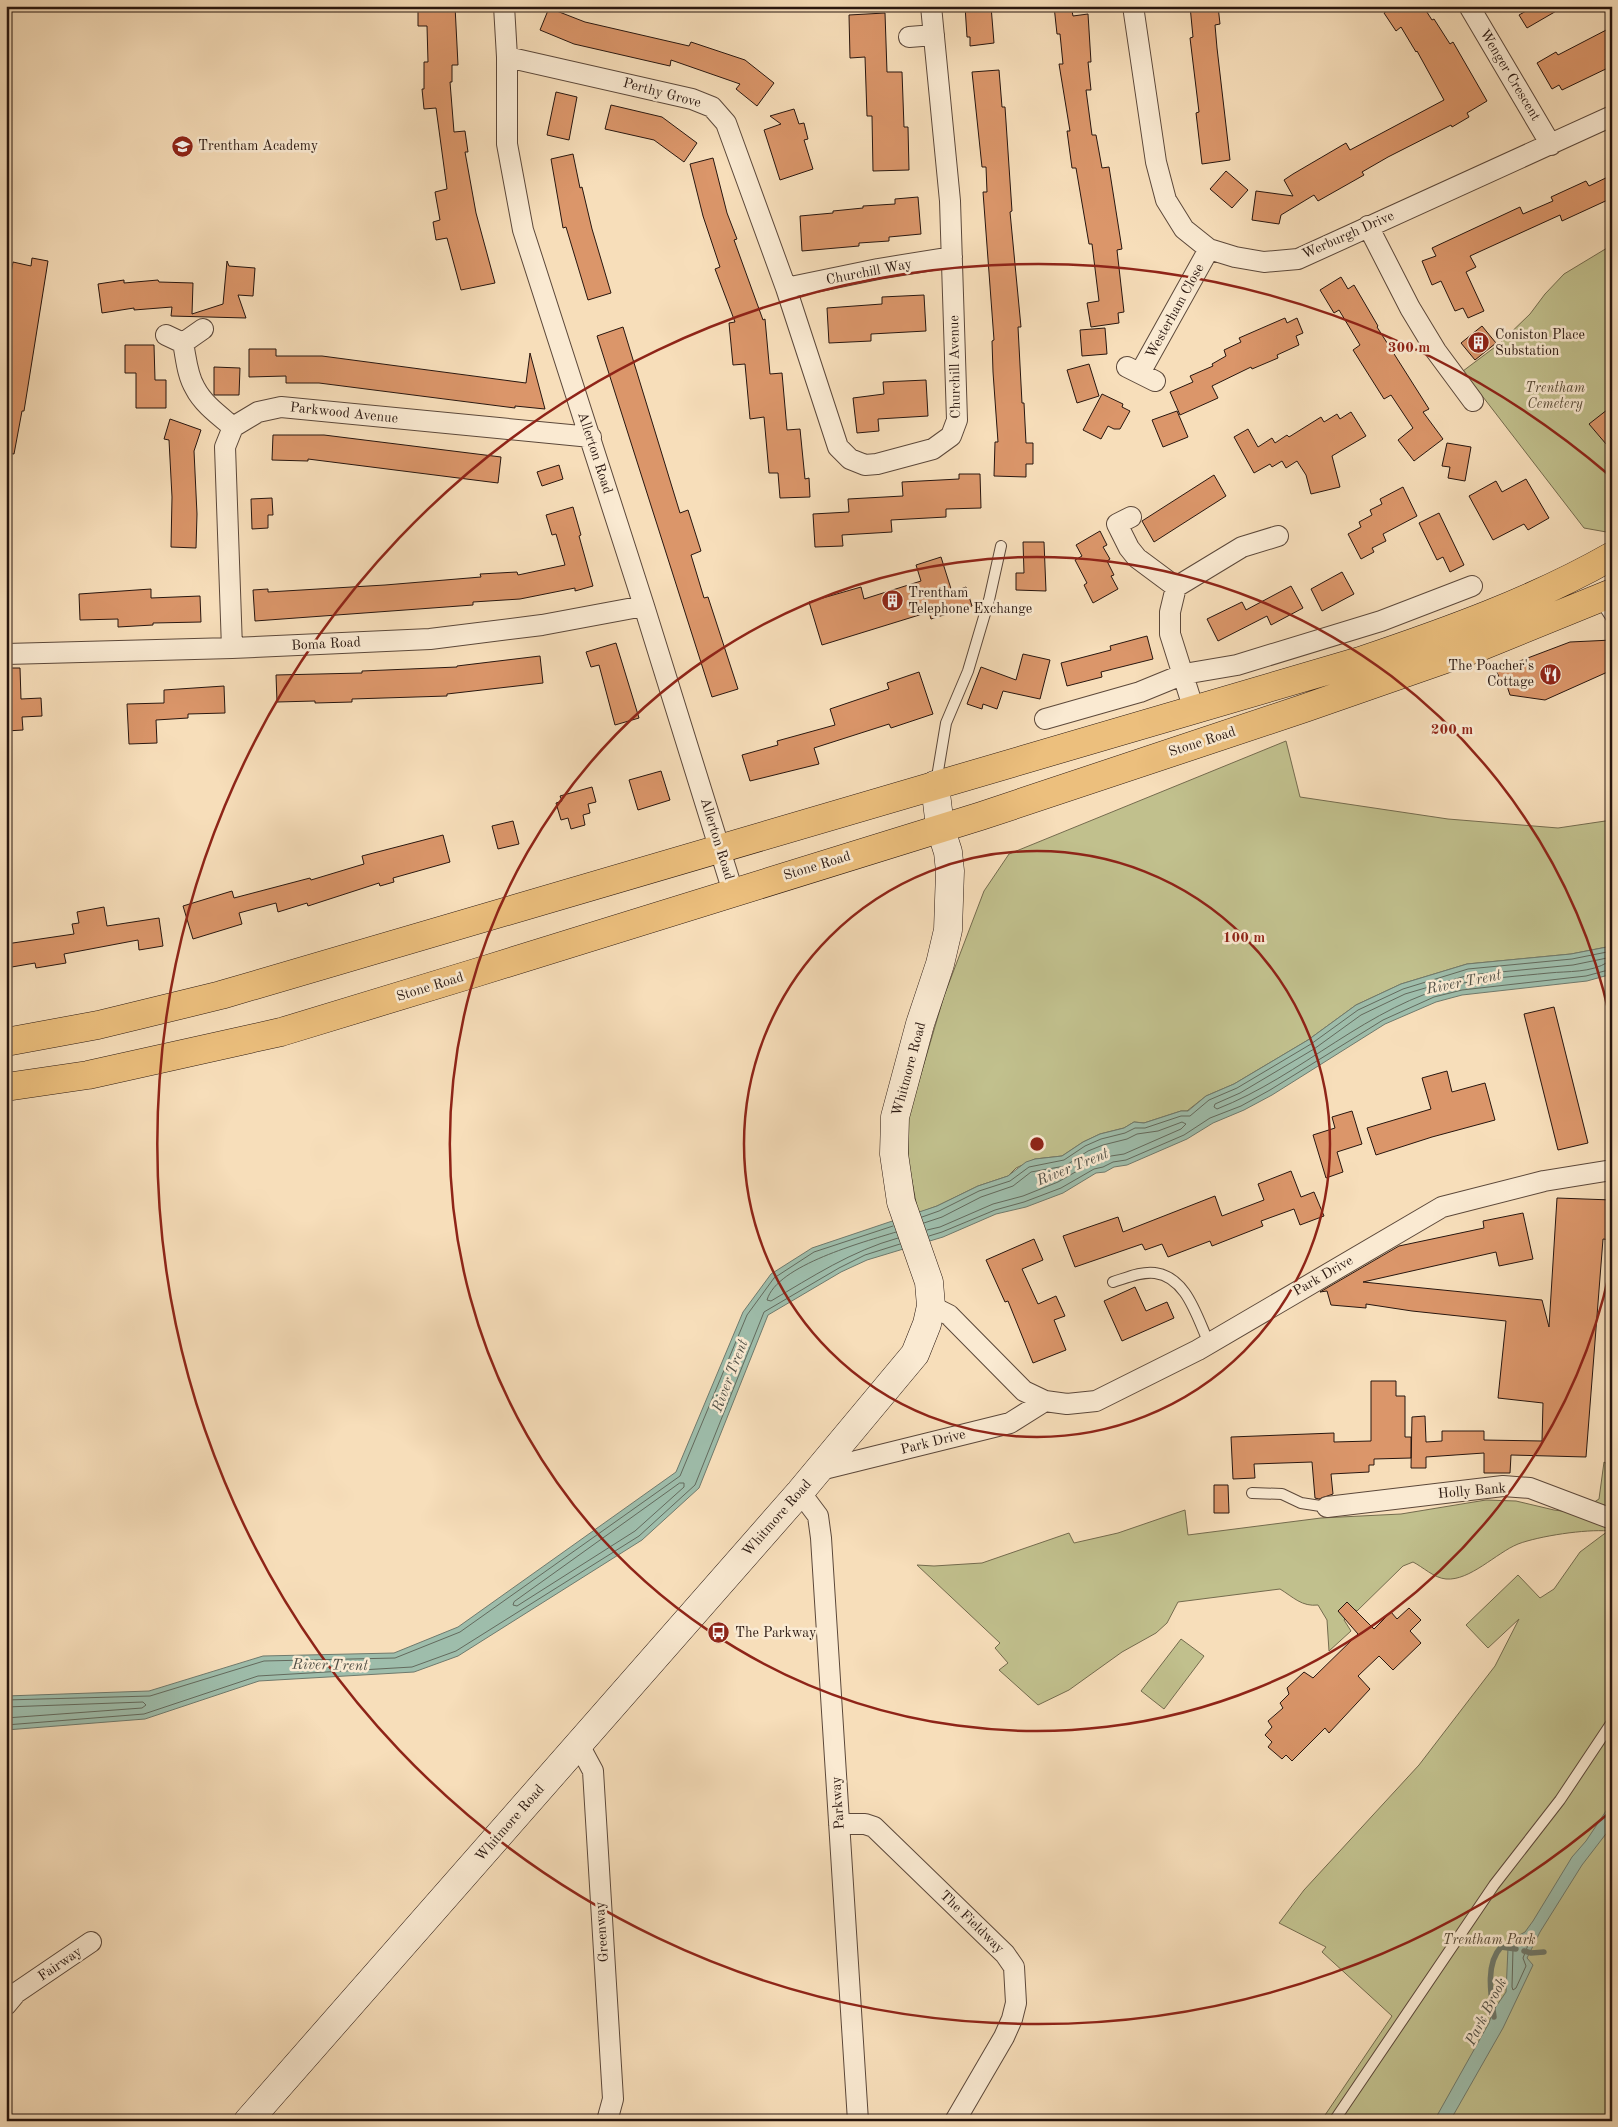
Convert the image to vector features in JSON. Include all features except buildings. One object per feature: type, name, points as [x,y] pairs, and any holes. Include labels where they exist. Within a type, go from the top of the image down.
[{"type":"highway","points":[[6,1042],[98,1025],[221,995],[1360,661],[1452,630],[1560,583],[1612,556]]},
{"type":"highway","name":"Stone Road","points":[[6,1087],[88,1075],[281,1032],[994,812],[1386,681],[1608,604]]},
{"type":"main road","name":"Whitmore Road","points":[[248,2121],[579,1745],[808,1482],[916,1354],[927,1324],[931,1306],[929,1282],[901,1202],[894,1154],[895,1117],[920,1024],[940,964],[948,930],[950,870],[948,852],[940,828],[936,785]]},
{"type":"street","name":"Allerton Road","points":[[504,6],[507,57],[507,144],[523,230],[591,437],[721,848],[733,892]]},
{"type":"street","name":"Churchill Avenue","points":[[786,288],[838,448],[850,459],[865,464],[877,464],[934,449],[951,436],[958,420],[950,201],[931,6]]},
{"type":"street","name":"Werburgh Drive","points":[[1134,6],[1156,162],[1166,200],[1184,229],[1209,249],[1235,257],[1264,262],[1298,258],[1612,116]]},
{"type":"street","name":"Wenger Crescent","points":[[1469,6],[1551,145]]},
{"type":"street","points":[[910,37],[934,35]]},
{"type":"street","name":"Perthy Grove","points":[[507,57],[692,98],[712,107],[726,123],[786,288]]},
{"type":"street","points":[[1368,226],[1410,308],[1436,351],[1473,401]]},
{"type":"street","name":"Westerham Close","points":[[1141,374],[1209,249]]},
{"type":"street","name":"Churchill Way","points":[[786,288],[878,269],[952,258]]},
{"type":"street","points":[[203,329],[175,339],[195,388],[206,403],[234,427],[225,447],[232,648]]},
{"type":"street","name":"Parkwood Avenue","points":[[234,427],[258,412],[281,406],[591,437]]},
{"type":"street","points":[[1131,517],[1117,524],[1128,548],[1137,558],[1176,587]]},
{"type":"street","points":[[1194,710],[1170,634],[1170,612],[1176,587],[1242,547],[1278,536]]},
{"type":"street","points":[[1045,719],[1140,692],[1184,674],[1237,665],[1382,621],[1472,586]]},
{"type":"street","name":"Boma Road","points":[[6,654],[232,648],[430,639],[542,625],[644,606]]},
{"type":"street","name":"Park Drive","points":[[931,1306],[949,1315],[1024,1391],[1045,1401],[1067,1404],[1096,1401],[1210,1343],[1442,1207],[1544,1181],[1612,1170]]},
{"type":"street","name":"Park Drive","points":[[808,1482],[1010,1423],[1045,1401]]},
{"type":"street","name":"Parkway","points":[[808,1482],[818,1516],[821,1538],[858,2121]]},
{"type":"street","name":"Holly Bank","points":[[1327,1507],[1503,1486],[1530,1488],[1612,1519]]},
{"type":"street","name":"Greenway","points":[[579,1745],[592,1771],[613,2099],[607,2121]]},
{"type":"street","name":"The Fieldway","points":[[840,1824],[865,1824],[874,1827],[1011,1960],[1014,1967],[1016,2003],[1012,2019],[1004,2037],[954,2121]]},
{"type":"street","name":"Fairway","points":[[6,2004],[16,1993],[91,1942]]},
{"type":"lane","points":[[936,785],[946,723],[968,671],[989,600],[1001,546]]},
{"type":"lane","points":[[1113,1282],[1154,1272],[1172,1279],[1184,1290],[1210,1343]]},
{"type":"lane","points":[[1252,1493],[1282,1494],[1301,1503],[1327,1507]]},
{"type":"lane","points":[[1334,2121],[1494,1886],[1560,1800],[1612,1722]]},
{"type":"green space","name":"Trentham Cemetery","points":[[1612,245],[1612,533],[1584,528],[1463,371],[1499,344],[1530,314],[1545,294],[1564,274]]},
{"type":"green space","points":[[1286,741],[1300,797],[1448,819],[1558,828],[1612,820],[1612,946],[1571,954],[1467,964],[1401,984],[1356,1005],[1308,1040],[1234,1084],[1206,1096],[1187,1111],[1181,1111],[1144,1123],[1134,1122],[1124,1128],[1100,1134],[1083,1142],[1062,1156],[1035,1159],[1016,1168],[1008,1176],[978,1186],[918,1213],[908,1160],[908,1118],[944,996],[984,891],[1009,854]]},
{"type":"green space","name":"Trentham Park","points":[[1604,1462],[1612,1467],[1612,2121],[1321,2121],[1392,2016],[1322,1952],[1326,1947],[1279,1923],[1304,1890],[1419,1765],[1495,1666],[1519,1619],[1488,1648],[1466,1625],[1518,1575],[1540,1598],[1554,1589],[1580,1552],[1608,1531],[1575,1532],[1527,1541],[1510,1548],[1474,1571],[1455,1578],[1437,1577],[1413,1562],[1403,1566],[1357,1611],[1352,1608],[1344,1620],[1351,1631],[1329,1651],[1327,1620],[1318,1605],[1302,1603],[1280,1589],[1178,1602],[1167,1623],[1156,1633],[1122,1652],[1069,1690],[1038,1705],[999,1670],[1008,1663],[995,1648],[1000,1643],[917,1565],[934,1566],[982,1563],[1069,1533],[1074,1543],[1118,1533],[1185,1510],[1188,1535],[1321,1518],[1401,1514],[1486,1500],[1516,1501],[1577,1513],[1599,1499]]},
{"type":"green space","points":[[1181,1639],[1204,1656],[1164,1709],[1141,1691]]},
{"type":"water","name":"River Trent","points":[[1612,946],[1612,974],[1587,981],[1462,995],[1436,1002],[1385,1024],[1272,1095],[1244,1110],[1213,1123],[1187,1139],[1127,1165],[1096,1173],[1063,1193],[1026,1207],[996,1214],[943,1237],[867,1260],[841,1272],[768,1315],[699,1488],[642,1540],[458,1656],[414,1672],[259,1681],[145,1719],[6,1730],[6,1696],[149,1691],[263,1656],[394,1653],[458,1627],[676,1472],[743,1312],[771,1274],[812,1248],[937,1206],[978,1186],[1008,1176],[1026,1162],[1062,1156],[1083,1142],[1100,1134],[1124,1128],[1134,1122],[1144,1123],[1181,1111],[1188,1111],[1206,1096],[1234,1084],[1308,1040],[1356,1005],[1401,984],[1467,964],[1571,954]]},
{"type":"water","points":[[1612,1802],[1612,1826],[1582,1865],[1540,1932],[1527,1958],[1533,1965],[1503,2028],[1450,2121],[1434,2121],[1489,2023],[1493,2011],[1506,1992],[1508,1948],[1512,1939],[1525,1932],[1572,1857],[1586,1841]]},
{"type":"waterway","name":"Park Brook","points":[[1494,2017],[1490,1980],[1493,1962],[1501,1947],[1516,1949]]},
{"type":"waterway","points":[[1524,1951],[1531,1953],[1544,1952]]},
{"type":"place","name":"Trentham Academy","points":[[182,146]]},
{"type":"place","name":"Coniston Place Substation","points":[[1479,343]]},
{"type":"place","name":"Trentham Telephone Exchange","points":[[892,601]]},
{"type":"place","name":"The Poacher's Cottage","points":[[1550,674]]},
{"type":"place","name":"The Parkway","points":[[719,1633]]}]
